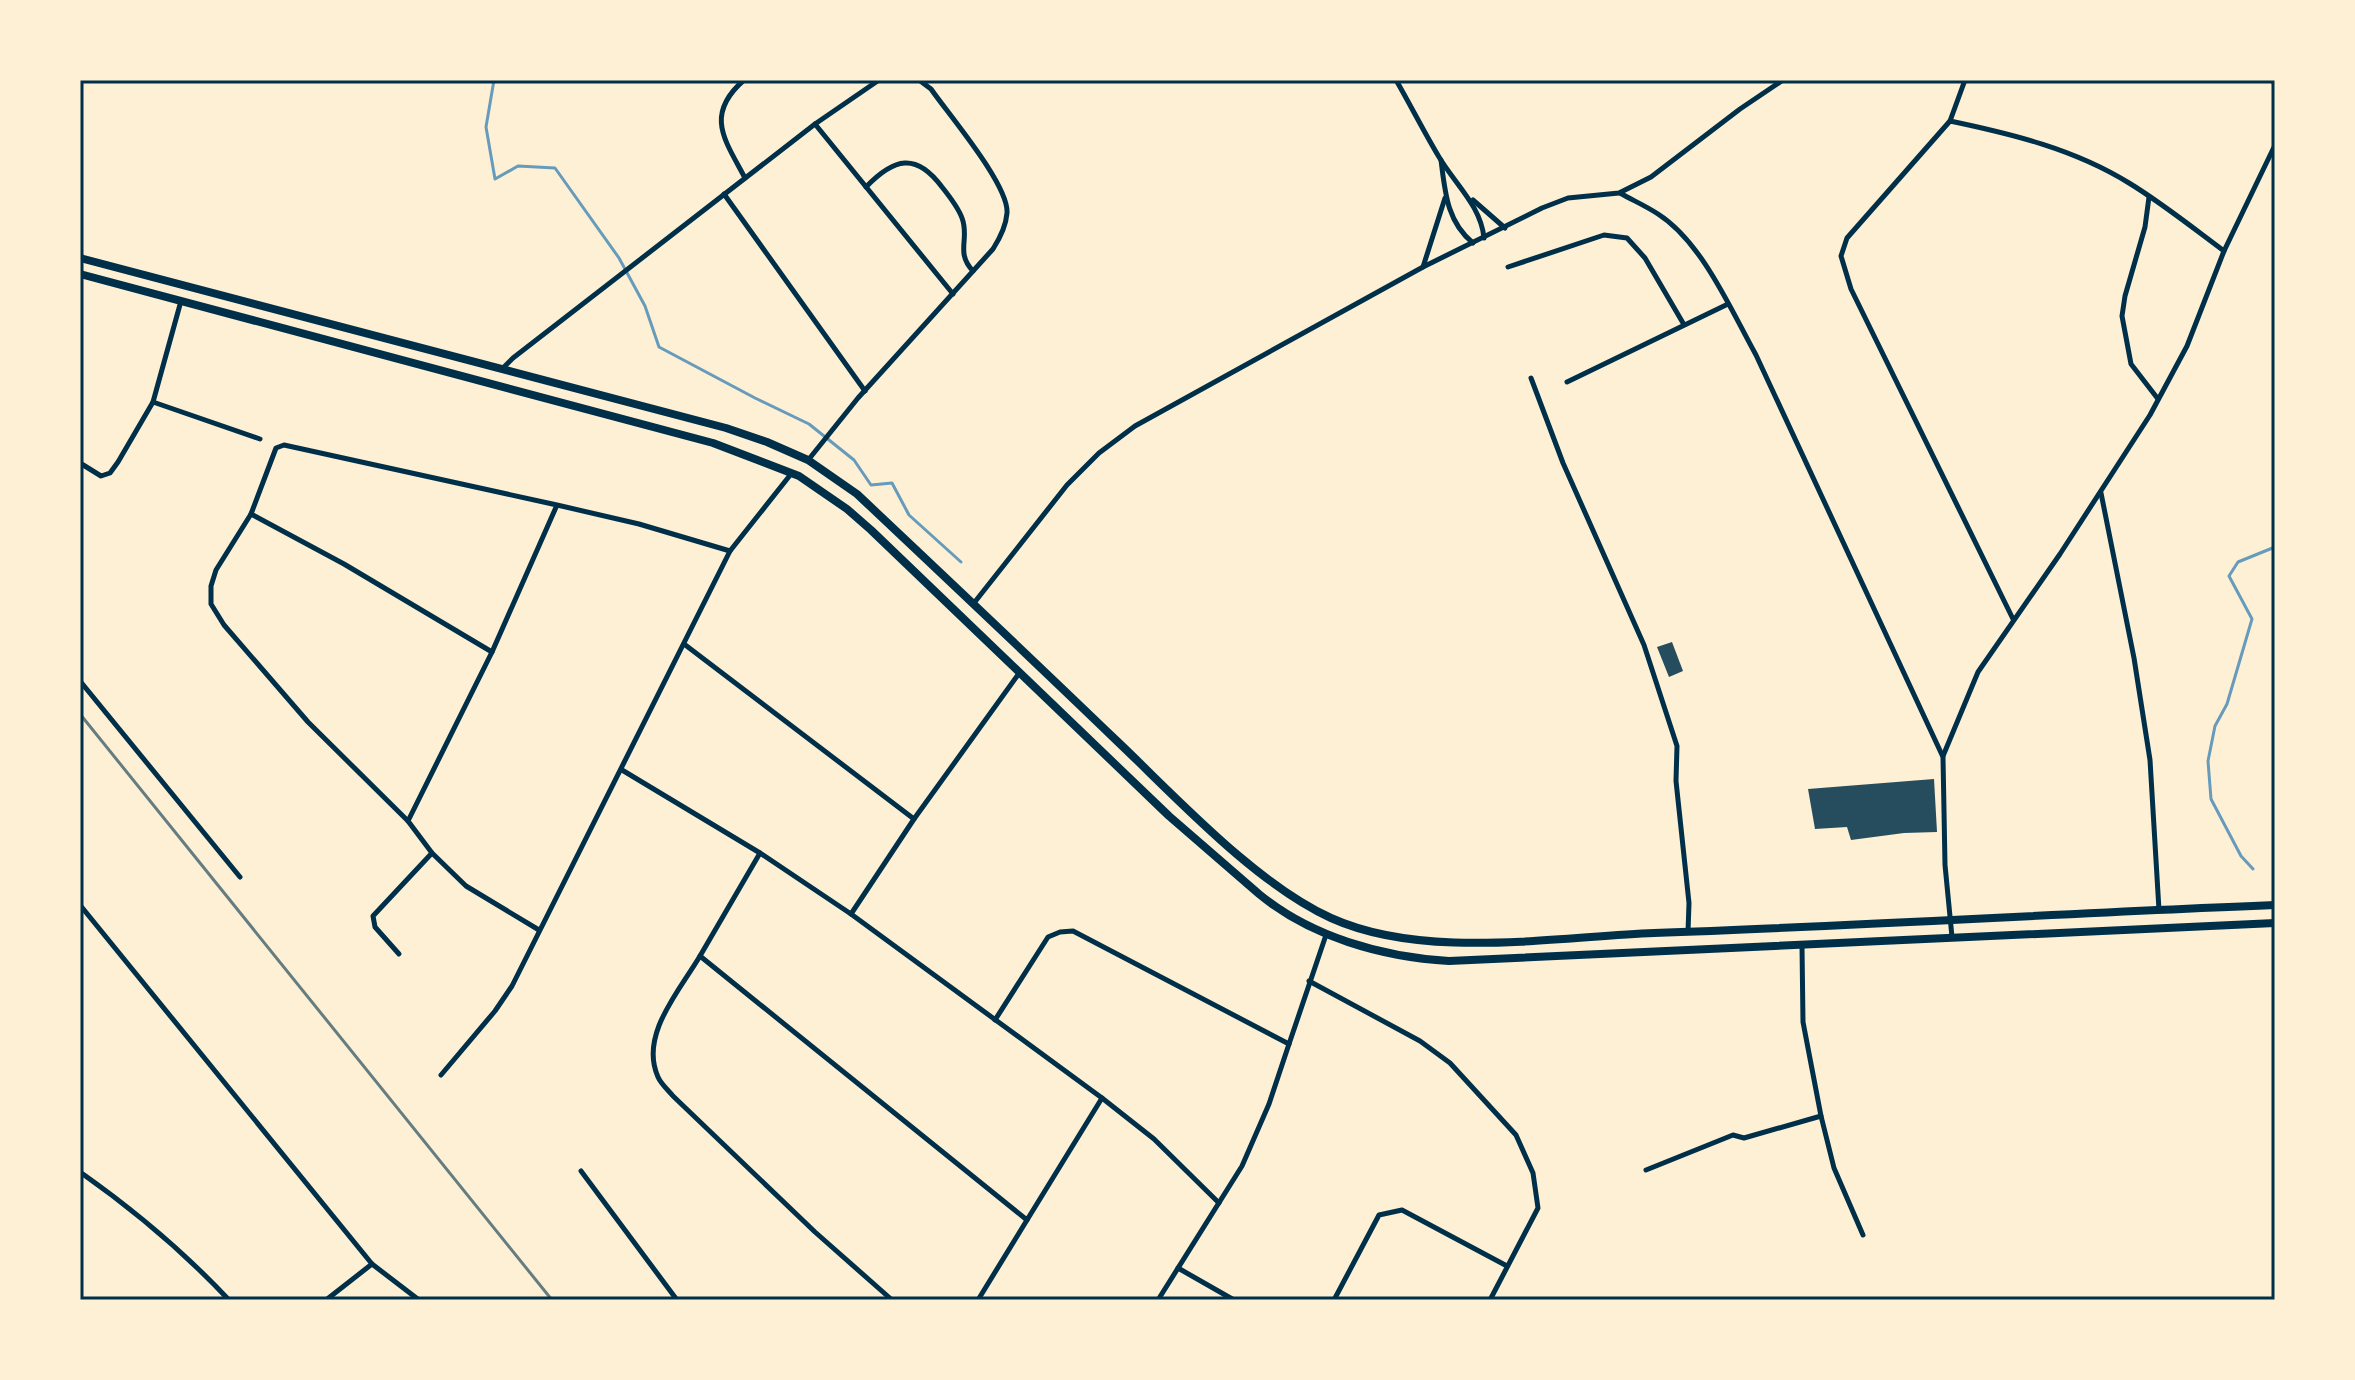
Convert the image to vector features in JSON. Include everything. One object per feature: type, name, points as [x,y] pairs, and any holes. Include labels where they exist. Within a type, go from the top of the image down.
[{"type":"main road","points":[[80,258],[726,428],[808,460],[857,494],[1212,831],[1288,893],[1333,919],[1390,937],[1449,943],[2275,905]]},
{"type":"main road","points":[[80,274],[713,443],[792,472],[855,516],[1169,816],[1272,905],[1326,934],[1390,954],[1449,961],[2275,923]]},
{"type":"main road","points":[[212,309],[216,294]]},
{"type":"street","points":[[744,80],[725,100],[721,113],[721,133],[745,178]]},
{"type":"street","points":[[501,370],[815,124],[879,80]]},
{"type":"street","points":[[808,460],[1000,238],[1007,212],[1003,196],[987,166],[931,89],[919,80]]},
{"type":"street","points":[[1396,80],[1441,159],[1483,223],[1484,238]]},
{"type":"street","points":[[974,603],[1067,485],[1099,453],[1135,426],[1423,267],[1542,208],[1568,198],[1619,193],[1651,177],[1783,80]]},
{"type":"street","points":[[1965,80],[1950,121],[1847,238],[1841,256],[1851,289],[2013,619]]},
{"type":"street","points":[[2273,80],[2275,86]]},
{"type":"street","points":[[1950,121],[2007,132],[2066,152],[2128,182],[2224,251]]},
{"type":"street","points":[[815,124],[953,294]]},
{"type":"street","points":[[1952,937],[1945,865],[1943,757],[1978,672],[2101,492],[2187,346],[2224,251],[2275,145]]},
{"type":"street","points":[[1441,159],[1445,197],[1455,224],[1473,243]]},
{"type":"street","points":[[866,187],[888,167],[898,163],[921,165],[932,173],[962,218],[965,230],[963,256],[973,271]]},
{"type":"street","points":[[1619,193],[1660,214],[1692,245],[1728,304],[1756,355],[1943,757]]},
{"type":"street","points":[[724,194],[865,391]]},
{"type":"street","points":[[1466,195],[1505,228]]},
{"type":"street","points":[[1423,267],[1445,197]]},
{"type":"street","points":[[2149,197],[2145,227],[2125,296],[2123,331],[2131,364],[2158,399]]},
{"type":"street","points":[[1508,267],[1615,234],[1627,238],[1645,258],[1683,323]]},
{"type":"street","points":[[80,463],[101,476],[110,473],[153,402],[181,301]]},
{"type":"street","points":[[1567,382],[1683,323],[1728,304]]},
{"type":"street","points":[[1531,378],[1563,463],[1644,645],[1677,746],[1676,781],[1689,903],[1688,932]]},
{"type":"street","points":[[153,402],[260,439]]},
{"type":"street","points":[[539,930],[466,886],[432,853],[408,821],[308,722],[224,625],[211,604],[211,586],[216,570],[251,514],[276,448],[284,445],[557,505],[639,524],[730,551]]},
{"type":"street","points":[[441,1075],[512,986],[730,551],[792,472]]},
{"type":"street","points":[[2101,492],[2134,658],[2150,760],[2159,910]]},
{"type":"street","points":[[408,821],[492,652],[557,505]]},
{"type":"street","points":[[251,514],[344,564],[492,652]]},
{"type":"street","points":[[684,644],[914,819]]},
{"type":"street","points":[[851,914],[914,819],[1020,672]]},
{"type":"street","points":[[80,681],[240,877]]},
{"type":"street","points":[[622,770],[760,853],[851,914],[1102,1098],[1154,1139],[1219,1203]]},
{"type":"street","points":[[399,954],[375,927],[373,916],[432,853]]},
{"type":"street","points":[[760,853],[656,1034],[652,1049],[658,1078],[815,1232],[892,1300]]},
{"type":"street","points":[[80,905],[372,1264],[419,1300]]},
{"type":"street","points":[[995,1020],[1048,937],[1073,931],[1289,1044]]},
{"type":"street","points":[[1158,1300],[1242,1166],[1269,1104],[1326,934]]},
{"type":"street","points":[[1802,946],[1803,1022],[1821,1116],[1834,1168],[1863,1235]]},
{"type":"street","points":[[700,956],[1027,1220]]},
{"type":"street","points":[[1309,981],[1420,1041],[1450,1063],[1516,1135],[1533,1173],[1538,1208],[1490,1300]]},
{"type":"street","points":[[978,1300],[1102,1098]]},
{"type":"street","points":[[1646,1170],[1733,1135],[1744,1138],[1821,1116]]},
{"type":"street","points":[[581,1171],[677,1300]]},
{"type":"street","points":[[80,1172],[116,1197],[192,1261],[229,1300]]},
{"type":"street","points":[[1334,1300],[1379,1215],[1392,1211],[1402,1210],[1507,1266]]},
{"type":"street","points":[[326,1300],[372,1264]]},
{"type":"street","points":[[1178,1268],[1234,1300]]},
{"type":"building","points":[[1672,642],[1683,671],[1669,677],[1657,647]]},
{"type":"building","points":[[1934,779],[1937,832],[1851,840],[1847,827],[1815,829],[1808,789]]},
{"type":"waterway","points":[[494,80],[486,127],[495,179],[518,166],[555,168],[619,258],[645,306],[659,347],[809,424],[854,460],[871,485],[892,483],[909,515],[961,562]]},
{"type":"waterway","points":[[2253,869],[2241,856],[2211,799],[2208,761],[2215,726],[2227,704],[2252,619],[2229,576],[2238,562],[2275,547]]},
{"type":"railway","points":[[80,714],[552,1300]]}]
